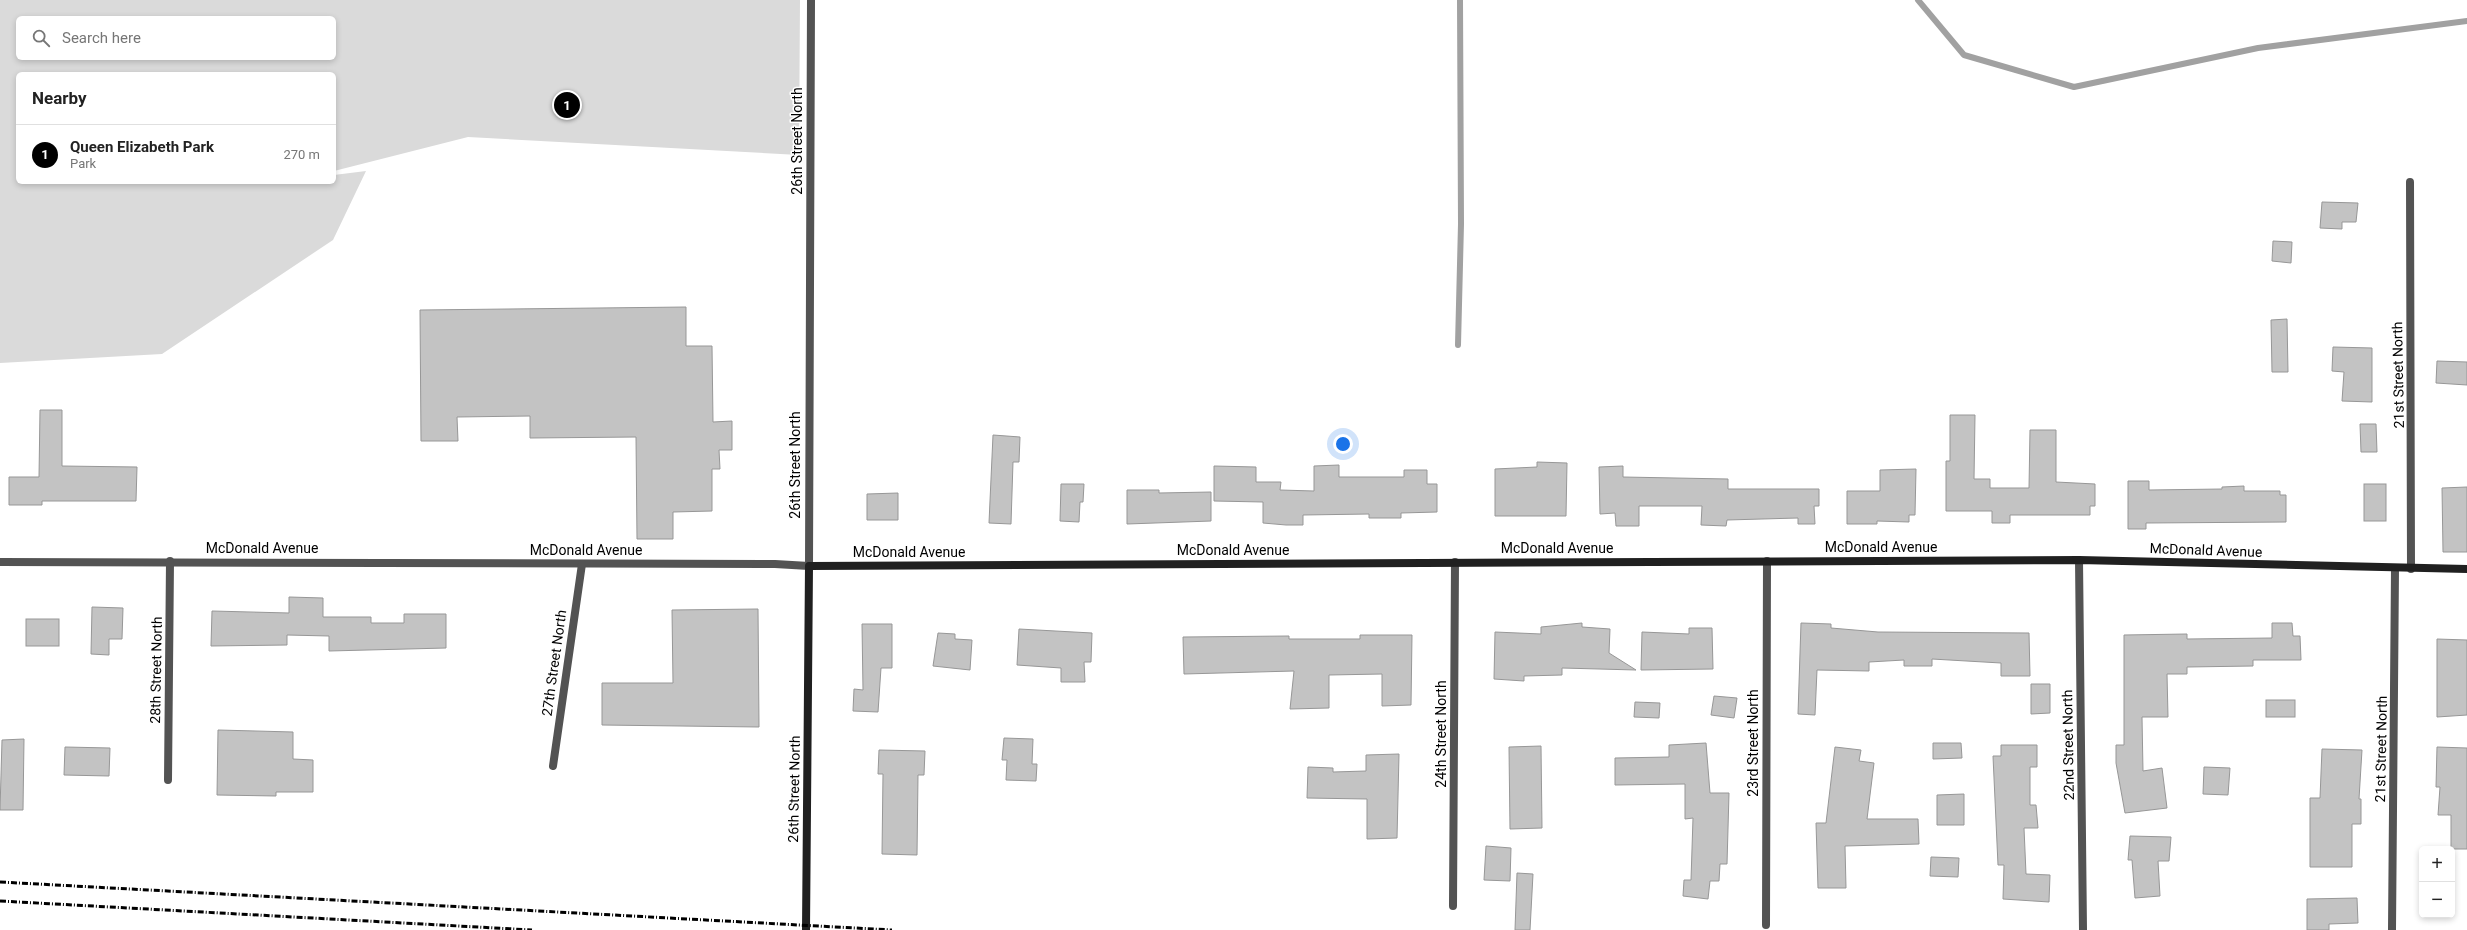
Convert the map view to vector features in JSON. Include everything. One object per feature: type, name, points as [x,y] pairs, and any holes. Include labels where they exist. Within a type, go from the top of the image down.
[{"type":"street","name":"26th Street North","points":[[806,930],[811,0]]},
{"type":"street","name":"21st Street North","points":[[2410,182],[2411,569]]},
{"type":"street","name":"McDonald Avenue","points":[[0,562],[170,561],[775,564],[808,566],[2079,560],[2395,569],[2467,569]]},
{"type":"street","name":"22nd Street North","points":[[2079,560],[2083,930]]},
{"type":"street","name":"28th Street North","points":[[168,780],[170,561]]},
{"type":"street","name":"23rd Street North","points":[[1766,925],[1767,561]]},
{"type":"street","name":"24th Street North","points":[[1453,906],[1455,562]]},
{"type":"street","name":"27th Street North","points":[[553,766],[582,564]]},
{"type":"street","name":"21st Street North","points":[[2392,930],[2395,569]]},
{"type":"shaded area","points":[[0,0],[800,0],[799,155],[468,137],[336,170],[336,72],[16,72],[16,184],[336,184],[336,175],[366,171],[333,240],[162,354],[0,363]]},
{"type":"building","points":[[2322,202],[2358,203],[2356,222],[2342,222],[2342,229],[2320,228]]},
{"type":"building","points":[[2273,241],[2292,242],[2291,263],[2272,261]]},
{"type":"building","points":[[686,307],[686,346],[712,346],[713,422],[732,421],[732,450],[719,450],[720,469],[712,469],[712,511],[673,512],[673,539],[637,539],[636,437],[530,438],[530,416],[457,417],[458,441],[421,441],[420,310]]},
{"type":"building","points":[[2287,319],[2288,372],[2272,372],[2271,320]]},
{"type":"building","points":[[2333,347],[2372,348],[2372,402],[2342,401],[2344,372],[2332,371]]},
{"type":"building","points":[[2437,361],[2467,362],[2467,385],[2436,383]]},
{"type":"building","points":[[40,410],[62,410],[62,466],[137,467],[136,501],[42,501],[42,505],[9,505],[9,477],[39,477]]},
{"type":"building","points":[[1950,415],[1975,415],[1974,479],[1990,479],[1990,488],[2029,488],[2030,430],[2056,430],[2056,482],[2095,484],[2095,506],[2090,506],[2090,515],[2010,515],[2010,523],[1992,523],[1992,511],[1946,511],[1946,461],[1950,461]]},
{"type":"building","points":[[2360,424],[2376,424],[2377,452],[2361,452]]},
{"type":"building","points":[[993,435],[1020,437],[1019,462],[1013,462],[1011,524],[989,523]]},
{"type":"building","points":[[1537,462],[1567,463],[1566,516],[1495,516],[1495,469],[1537,467]]},
{"type":"building","points":[[1339,465],[1339,477],[1404,477],[1404,470],[1427,470],[1427,484],[1437,484],[1437,512],[1401,513],[1401,518],[1369,518],[1369,514],[1303,515],[1303,525],[1286,525],[1263,523],[1263,502],[1214,501],[1214,466],[1256,467],[1256,482],[1281,482],[1280,490],[1314,491],[1314,466]]},
{"type":"building","points":[[1623,466],[1623,477],[1728,479],[1728,489],[1819,489],[1819,506],[1814,506],[1815,524],[1798,524],[1798,518],[1727,520],[1726,526],[1701,525],[1702,506],[1639,506],[1639,526],[1616,526],[1615,513],[1600,514],[1599,467]]},
{"type":"building","points":[[1916,469],[1915,515],[1909,515],[1909,522],[1877,521],[1877,524],[1847,524],[1847,491],[1880,491],[1880,470]]},
{"type":"building","points":[[2128,481],[2149,481],[2149,490],[2222,489],[2222,487],[2244,486],[2244,491],[2280,491],[2280,495],[2286,495],[2286,522],[2146,523],[2146,529],[2128,529]]},
{"type":"building","points":[[1061,484],[1084,484],[1083,502],[1080,502],[1079,522],[1060,521]]},
{"type":"building","points":[[2364,484],[2386,484],[2386,521],[2364,521]]},
{"type":"building","points":[[2467,487],[2467,552],[2443,552],[2442,488]]},
{"type":"building","points":[[1127,490],[1159,490],[1159,493],[1211,492],[1211,521],[1127,524]]},
{"type":"building","points":[[898,493],[898,520],[867,520],[867,494]]},
{"type":"building","points":[[289,597],[323,598],[323,617],[371,617],[371,623],[404,623],[404,614],[446,614],[446,648],[329,651],[329,636],[287,635],[287,645],[211,646],[212,611],[289,613]]},
{"type":"building","points":[[92,607],[123,608],[122,639],[109,639],[109,655],[91,654]]},
{"type":"building","points":[[758,609],[759,727],[602,725],[602,683],[673,683],[672,610]]},
{"type":"building","points":[[26,619],[59,619],[59,646],[26,646]]},
{"type":"building","points":[[1582,623],[1582,627],[1610,629],[1609,653],[1636,670],[1562,668],[1562,675],[1524,676],[1524,681],[1494,679],[1495,632],[1541,634],[1541,627]]},
{"type":"building","points":[[1801,623],[1831,624],[1831,628],[1878,632],[2029,633],[2030,676],[2001,676],[2001,663],[1932,659],[1932,666],[1904,666],[1904,660],[1869,662],[1869,671],[1817,670],[1815,715],[1798,714]]},
{"type":"building","points":[[2272,623],[2292,623],[2293,636],[2300,636],[2301,660],[2253,660],[2253,666],[2187,667],[2187,674],[2167,674],[2168,717],[2142,717],[2143,771],[2162,768],[2167,808],[2125,813],[2116,763],[2116,745],[2124,745],[2124,635],[2187,634],[2187,639],[2272,638]]},
{"type":"building","points":[[862,624],[892,624],[892,668],[881,668],[878,712],[853,711],[854,689],[863,690]]},
{"type":"building","points":[[1689,628],[1712,628],[1713,669],[1641,670],[1642,632],[1689,634]]},
{"type":"building","points":[[1019,629],[1092,633],[1091,662],[1084,662],[1085,682],[1061,682],[1061,668],[1017,665]]},
{"type":"building","points":[[938,633],[955,634],[955,639],[972,640],[970,670],[933,666]]},
{"type":"building","points":[[1360,635],[1412,635],[1411,705],[1382,706],[1382,674],[1329,675],[1329,708],[1290,709],[1294,671],[1184,674],[1183,637],[1289,636],[1289,639],[1360,639]]},
{"type":"building","points":[[2437,639],[2467,640],[2467,715],[2437,717]]},
{"type":"building","points":[[2031,684],[2050,684],[2050,713],[2031,714]]},
{"type":"building","points":[[1714,696],[1737,698],[1734,718],[1711,715]]},
{"type":"building","points":[[2266,700],[2295,700],[2295,717],[2266,717]]},
{"type":"building","points":[[1635,702],[1660,703],[1659,718],[1634,717]]},
{"type":"building","points":[[218,730],[293,732],[293,759],[313,760],[313,792],[276,792],[276,796],[217,795]]},
{"type":"building","points":[[1004,738],[1033,739],[1032,764],[1037,764],[1036,781],[1006,780],[1007,760],[1002,760]]},
{"type":"building","points":[[24,739],[23,810],[0,810],[2,740]]},
{"type":"building","points":[[1706,743],[1710,793],[1729,793],[1727,864],[1720,864],[1719,881],[1710,881],[1708,899],[1683,896],[1684,880],[1691,880],[1693,818],[1685,819],[1685,784],[1615,785],[1615,758],[1669,757],[1669,745]]},
{"type":"building","points":[[1933,743],[1961,743],[1962,758],[1933,759]]},
{"type":"building","points":[[2001,745],[2037,745],[2037,767],[2030,767],[2030,805],[2036,805],[2038,828],[2024,828],[2026,874],[2050,875],[2049,902],[2003,899],[2004,865],[1998,865],[1993,756],[2001,756]]},
{"type":"building","points":[[1541,746],[1542,828],[1510,829],[1509,747]]},
{"type":"building","points":[[65,747],[110,748],[109,776],[64,775]]},
{"type":"building","points":[[1835,747],[1861,750],[1859,761],[1874,763],[1867,819],[1918,819],[1919,844],[1845,846],[1846,888],[1818,888],[1816,823],[1826,823]]},
{"type":"building","points":[[2437,747],[2467,748],[2467,849],[2455,849],[2455,846],[2451,846],[2451,815],[2438,815],[2440,787],[2436,787]]},
{"type":"building","points":[[2322,749],[2362,750],[2359,799],[2361,799],[2361,824],[2352,824],[2352,867],[2310,867],[2310,798],[2320,798]]},
{"type":"building","points":[[879,750],[925,751],[924,775],[918,775],[917,855],[882,854],[883,774],[878,774]]},
{"type":"building","points":[[1399,754],[1397,838],[1367,839],[1367,799],[1307,798],[1308,767],[1333,768],[1333,772],[1366,771],[1366,755]]},
{"type":"building","points":[[2204,767],[2230,768],[2228,795],[2203,794]]},
{"type":"building","points":[[1964,794],[1964,825],[1937,825],[1937,795]]},
{"type":"building","points":[[2130,836],[2171,837],[2169,861],[2158,861],[2160,896],[2135,898],[2132,860],[2128,860]]},
{"type":"building","points":[[1486,846],[1511,848],[1510,881],[1484,880]]},
{"type":"building","points":[[1931,857],[1959,858],[1958,877],[1930,876]]},
{"type":"building","points":[[1517,873],[1533,874],[1530,930],[1515,930]]},
{"type":"building","points":[[2357,898],[2358,923],[2329,924],[2329,930],[2307,930],[2307,899]]},
{"type":"waterway","points":[[1458,345],[1461,224],[1460,0]]},
{"type":"waterway","points":[[1918,0],[1964,55],[2074,87],[2258,48],[2467,21]]},
{"type":"railway","points":[[0,882],[892,930]]},
{"type":"railway","points":[[0,901],[532,930]]},
{"type":"place","name":"Queen Elizabeth Park","points":[[567,105]]}]
